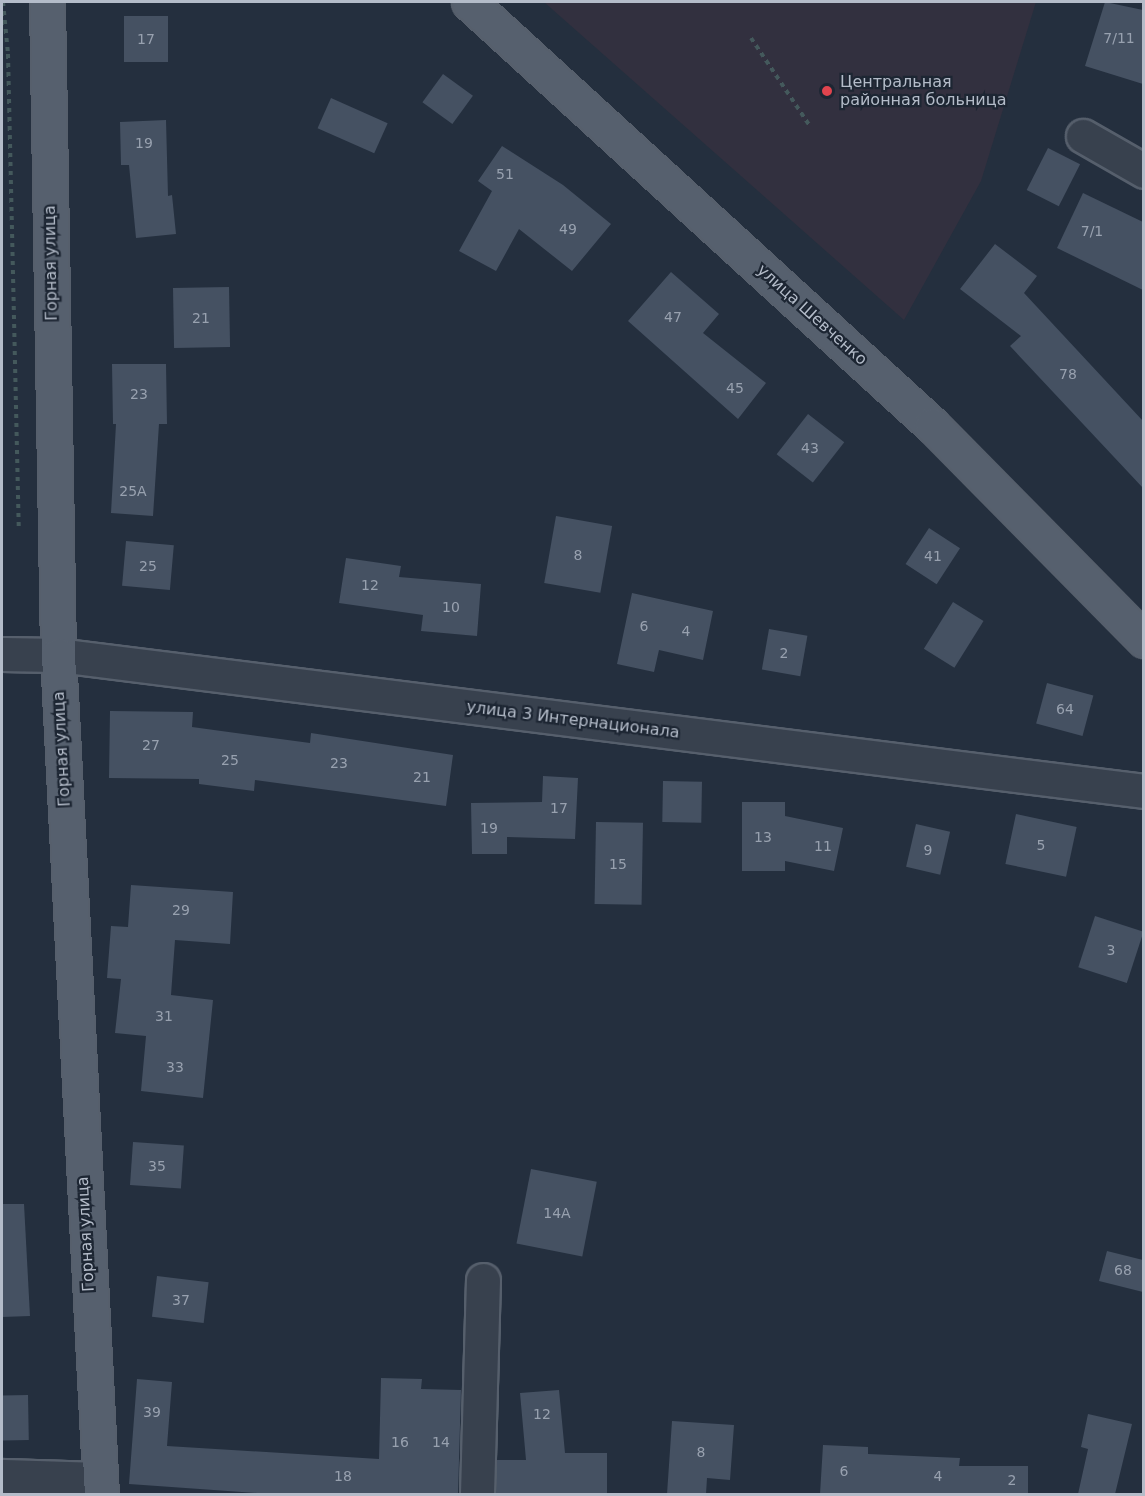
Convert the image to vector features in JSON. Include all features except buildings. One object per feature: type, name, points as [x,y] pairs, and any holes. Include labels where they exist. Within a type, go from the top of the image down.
[{"type":"main road","name":"Горная улица","points":[[47,2],[57,655],[99,1487]]},
{"type":"main road","name":"улица Шевченко","points":[[469,2],[932,425],[1143,640]]},
{"type":"street","points":[[1083,136],[1143,171]]},
{"type":"street","name":"улица 3 Интернационала","points":[[2,654],[57,655],[1143,791]]},
{"type":"street","points":[[477,1494],[483,1280]]},
{"type":"street","points":[[2,1476],[99,1487]]},
{"type":"path","points":[[751,38],[810,126]]},
{"type":"shaded area","name":"Центральная районная больница","points":[[544,2],[1036,2],[981,181],[904,320]]},
{"type":"place","name":"Центральная районная больница","points":[[827,91]]}]
